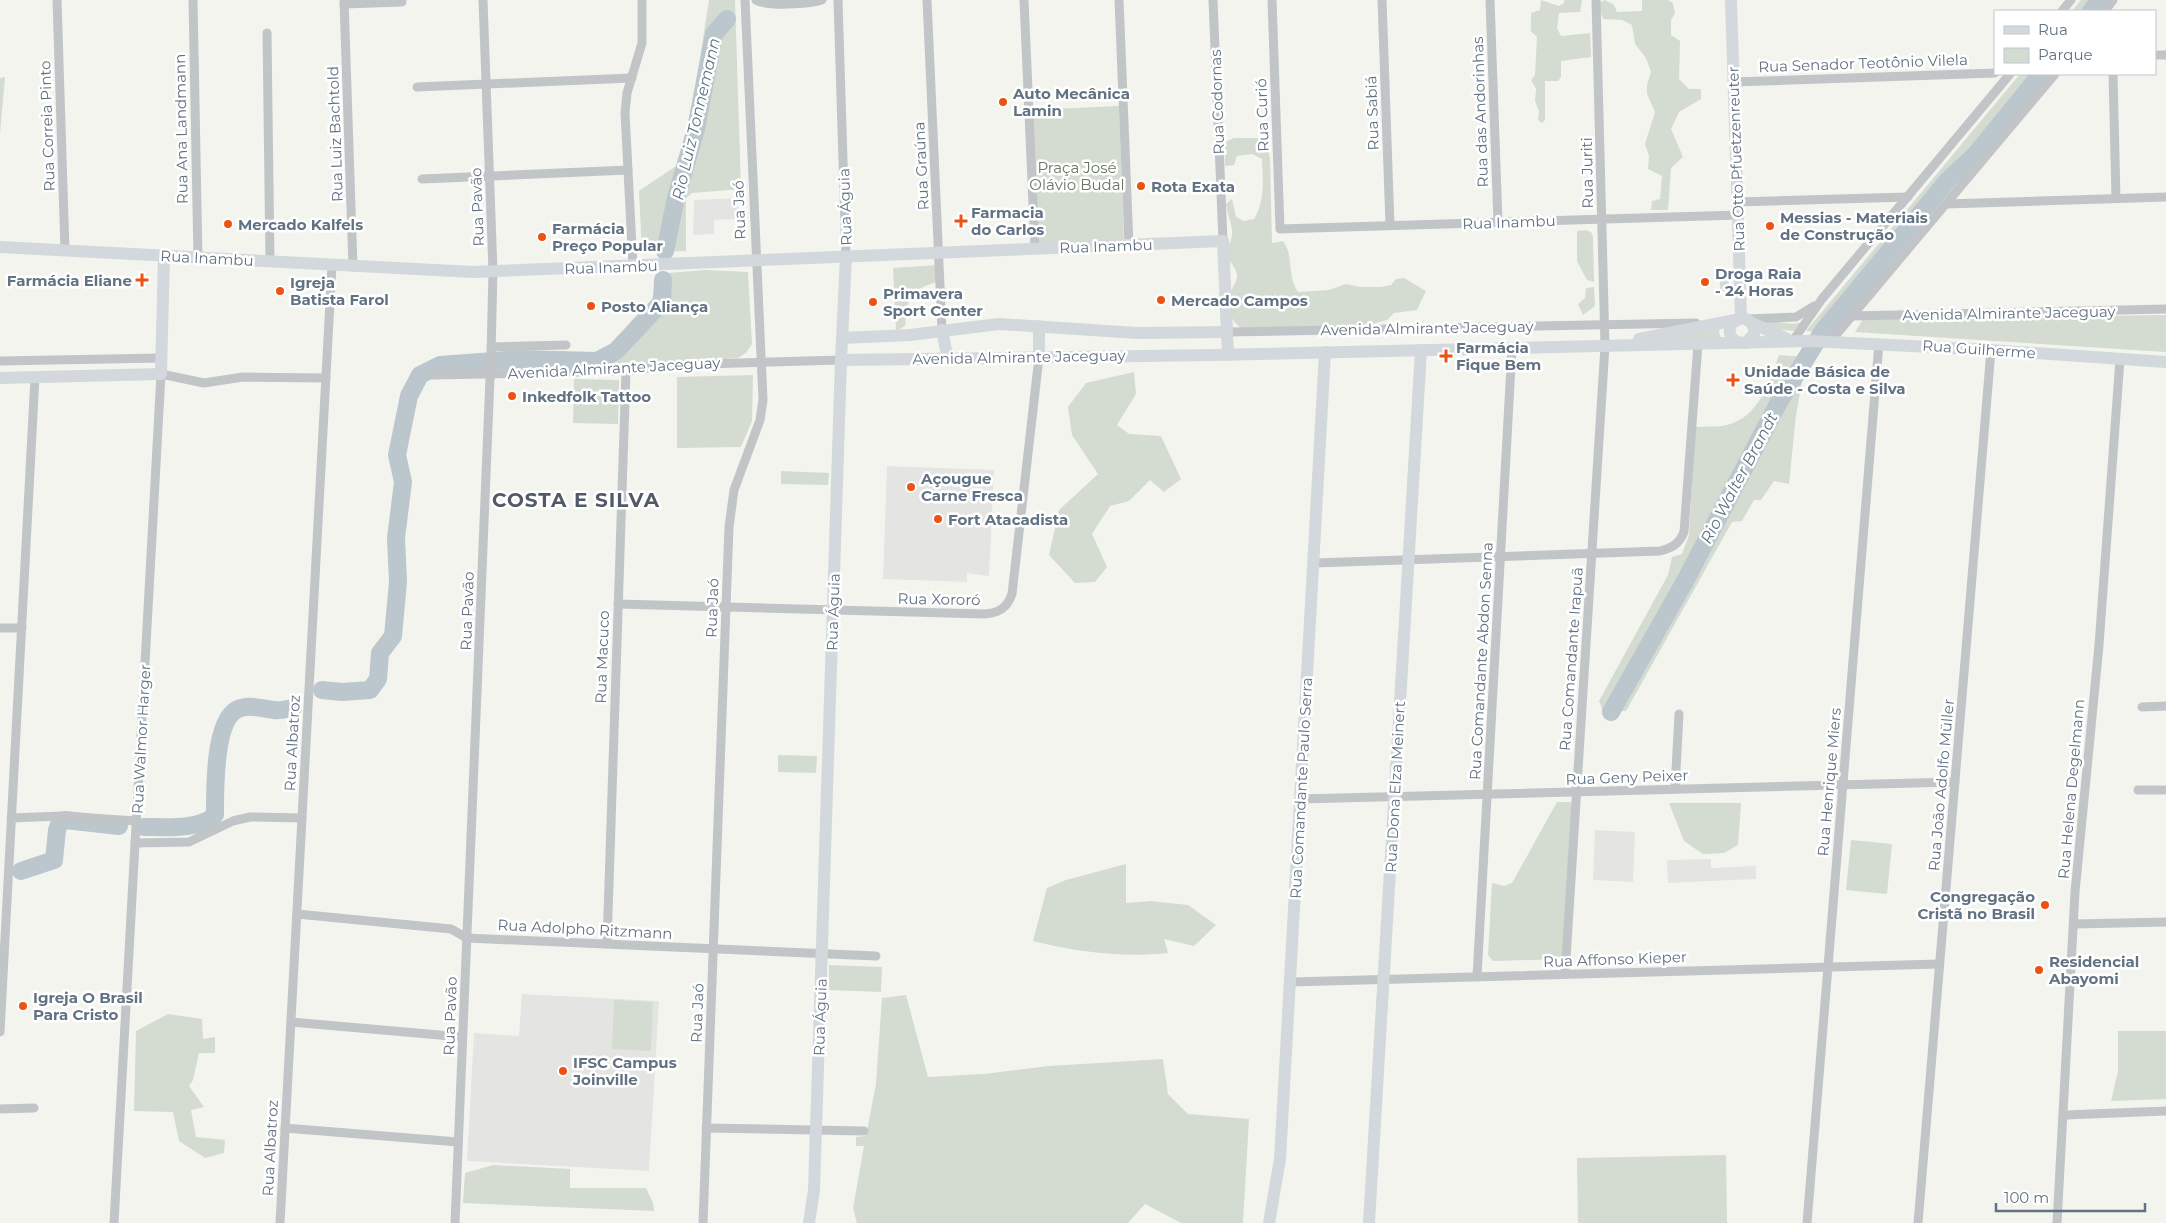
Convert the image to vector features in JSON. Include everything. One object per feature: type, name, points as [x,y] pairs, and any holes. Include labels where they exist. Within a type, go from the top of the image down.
[{"type":"street","name":"Rua Correia Pinto","points":[[57,0],[64,250]]},
{"type":"street","name":"Rua Ana Landmann","points":[[193,0],[198,258]]},
{"type":"street","name":"Rua Pavão","points":[[455,1223],[493,271],[483,0]]},
{"type":"street","points":[[633,266],[625,112],[642,43],[642,0]]},
{"type":"street","name":"Rua Jaó","points":[[703,1223],[731,508],[734,490],[762,410],[745,0]]},
{"type":"street","points":[[756,0],[765,3],[822,0]]},
{"type":"street","name":"Rua Águia","points":[[809,1223],[814,1190],[832,610],[846,257],[838,0]]},
{"type":"street","name":"Rua Graúna","points":[[927,0],[942,330]]},
{"type":"street","points":[[1024,0],[1034,249]]},
{"type":"street","points":[[1119,0],[1129,245]]},
{"type":"street","name":"Rua Codornas","points":[[1213,0],[1228,355]]},
{"type":"street","name":"Rua Curió","points":[[1272,0],[1280,228]]},
{"type":"street","name":"Rua Sabiá","points":[[1382,0],[1390,225]]},
{"type":"street","name":"Rua das Andorinhas","points":[[1490,0],[1498,222]]},
{"type":"street","name":"Rua Juriti","points":[[1596,0],[1605,346]]},
{"type":"street","name":"Rua Otto Pfuetzenreuter","points":[[1730,0],[1737,209],[1744,320],[1730,326],[1730,335],[1742,343]]},
{"type":"street","points":[[2063,10],[2071,0]]},
{"type":"street","points":[[344,2],[402,2]]},
{"type":"street","name":"Rua Luiz Bachtold","points":[[344,2],[353,267]]},
{"type":"street","points":[[267,33],[270,262]]},
{"type":"street","name":"Rua Senador Teotônio Vilela","points":[[1733,82],[1994,73]]},
{"type":"street","points":[[1792,342],[1822,299],[2009,75]]},
{"type":"street","points":[[1827,342],[2054,75]]},
{"type":"street","points":[[2113,75],[2116,198]]},
{"type":"street","points":[[417,87],[632,78]]},
{"type":"street","points":[[422,179],[628,170]]},
{"type":"street","name":"Rua Inambu","points":[[1280,228],[1602,219],[1908,197]]},
{"type":"street","points":[[1946,204],[2166,197]]},
{"type":"street","name":"Rua Inambu","points":[[0,248],[434,271],[493,271],[1223,241]]},
{"type":"street","name":"Rua Walmor Harger","points":[[114,1223],[161,374],[164,256]]},
{"type":"street","name":"Rua Albatroz","points":[[280,1223],[332,265]]},
{"type":"street","name":"Avenida Almirante Jaceguay","points":[[842,338],[910,335],[999,324],[1137,333],[1714,323],[1796,317],[1822,299]]},
{"type":"street","name":"Avenida Almirante Jaceguay","points":[[1851,316],[2166,309]]},
{"type":"street","points":[[1742,343],[1754,334],[1744,320]]},
{"type":"street","name":"Rua Guilherme","points":[[1744,320],[1792,342]]},
{"type":"street","name":"Avenida Almirante Jaceguay","points":[[1605,346],[1714,323]]},
{"type":"street","points":[[1038,357],[1040,326]]},
{"type":"street","points":[[942,330],[946,350],[950,358]]},
{"type":"street","name":"Rua Guilherme","points":[[1742,343],[1810,341],[1879,343],[2166,362]]},
{"type":"street","name":"Avenida Almirante Jaceguay","points":[[433,375],[490,371],[626,371],[672,365],[841,360],[1228,355],[1742,343]]},
{"type":"street","name":"Rua Henrique Miers","points":[[1807,1223],[1879,343]]},
{"type":"street","points":[[1314,563],[1660,551],[1676,545],[1684,532],[1698,344]]},
{"type":"street","name":"Avenida Almirante Jaceguay","points":[[491,351],[566,346]]},
{"type":"street","name":"Rua Comandante Irapuã","points":[[1565,974],[1605,346]]},
{"type":"street","name":"Rua Comandante Abdon Senna","points":[[1477,977],[1512,348]]},
{"type":"street","name":"Rua Dona Elza Meinert","points":[[1369,1223],[1421,350]]},
{"type":"street","name":"Rua João Adolfo Müller","points":[[1918,1223],[1991,350]]},
{"type":"street","name":"Rua Comandante Paulo Serra","points":[[1269,1223],[1280,1159],[1325,352]]},
{"type":"street","name":"Rua Xororó","points":[[618,604],[984,614],[993,613],[1005,607],[1012,594],[1038,357]]},
{"type":"street","points":[[0,361],[161,358]]},
{"type":"street","name":"Rua Helena Degelmann","points":[[2058,1223],[2074,924],[2099,644],[2120,359]]},
{"type":"street","points":[[82,360],[83,376]]},
{"type":"street","name":"Rua Macuco","points":[[607,944],[626,371]]},
{"type":"street","points":[[0,378],[161,374],[204,383],[243,377],[326,378]]},
{"type":"street","points":[[0,1032],[4,867],[12,818],[35,377]]},
{"type":"street","points":[[0,628],[22,628]]},
{"type":"street","points":[[2142,706],[2166,706]]},
{"type":"street","points":[[1675,789],[1679,714]]},
{"type":"street","name":"Rua Geny Peixer","points":[[1300,799],[1955,782]]},
{"type":"street","points":[[2138,790],[2166,790]]},
{"type":"street","points":[[12,818],[62,816],[136,821]]},
{"type":"street","points":[[135,843],[189,842],[233,821],[250,817],[302,818]]},
{"type":"street","name":"Rua Adolpho Ritzmann","points":[[297,914],[451,929],[467,938],[876,956]]},
{"type":"street","points":[[2074,924],[2166,922]]},
{"type":"street","name":"Rua Affonso Kieper","points":[[1291,982],[1939,964]]},
{"type":"street","points":[[291,1022],[462,1037]]},
{"type":"street","points":[[0,1109],[34,1108]]},
{"type":"street","points":[[2065,1115],[2166,1111]]},
{"type":"street","points":[[285,1128],[458,1142]]},
{"type":"street","points":[[706,1128],[864,1131]]},
{"type":"shaded area","points":[[737,198],[738,219],[714,220],[714,234],[693,235],[694,200]]},
{"type":"shaded area","name":"Fort Atacadista","points":[[887,466],[994,470],[989,576],[967,573],[967,582],[883,579]]},
{"type":"shaded area","points":[[1595,830],[1635,832],[1633,882],[1593,880]]},
{"type":"shaded area","points":[[1711,859],[1711,868],[1756,866],[1756,879],[1668,883],[1667,860]]},
{"type":"shaded area","name":"IFSC Campus Joinville","points":[[522,994],[659,1001],[649,1171],[467,1161],[474,1033],[519,1036]]},
{"type":"green space","points":[[709,0],[735,0],[741,189],[692,193],[686,198],[686,251],[642,252],[639,191],[679,164],[695,91]]},
{"type":"green space","points":[[1541,0],[1559,6],[1564,3],[1564,0],[1582,0],[1580,12],[1559,13],[1557,28],[1561,36],[1590,33],[1591,57],[1561,61],[1561,77],[1558,81],[1545,81],[1545,120],[1542,123],[1538,120],[1539,111],[1535,101],[1536,89],[1531,80],[1535,75],[1537,37],[1531,31],[1531,13],[1540,10]]},
{"type":"green space","points":[[1605,0],[1614,5],[1617,12],[1642,11],[1642,0],[1668,0],[1673,3],[1675,13],[1671,20],[1671,35],[1680,41],[1679,79],[1689,89],[1701,89],[1701,99],[1679,112],[1671,129],[1683,157],[1671,168],[1668,210],[1651,210],[1652,201],[1660,199],[1662,176],[1648,169],[1649,156],[1645,144],[1655,112],[1647,94],[1647,85],[1651,72],[1646,58],[1635,44],[1632,25],[1622,20],[1603,19],[1598,3]]},
{"type":"green space","points":[[2081,0],[2104,0],[2097,10],[2073,10]]},
{"type":"green space","points":[[2019,75],[2044,75],[1832,333],[1806,331]]},
{"type":"green space","points":[[5,77],[0,134],[0,78]]},
{"type":"green space","name":"Praça José Olávio Budal","points":[[1119,106],[1124,241],[1035,244],[1030,110]]},
{"type":"green space","points":[[1234,138],[1265,138],[1270,158],[1272,243],[1283,241],[1290,259],[1293,280],[1298,292],[1329,290],[1346,284],[1361,287],[1381,287],[1391,285],[1396,279],[1404,278],[1426,291],[1417,310],[1394,313],[1387,320],[1365,326],[1241,328],[1237,325],[1231,317],[1228,308],[1230,293],[1236,282],[1237,274],[1225,253],[1232,234],[1226,204],[1232,199],[1236,217],[1244,221],[1254,219],[1262,198],[1263,174],[1262,159],[1252,154],[1237,156],[1234,165],[1225,166],[1225,142]]},
{"type":"green space","points":[[1586,230],[1591,232],[1593,236],[1594,282],[1587,280],[1577,261],[1577,231]]},
{"type":"green space","points":[[938,265],[939,281],[915,291],[909,300],[905,326],[896,331],[893,268]]},
{"type":"green space","points":[[706,270],[748,272],[752,344],[746,353],[738,358],[655,363],[602,370],[513,369],[503,367],[499,363],[500,357],[592,359],[607,353],[625,334],[632,320],[650,305],[659,277],[668,273]]},
{"type":"green space","points":[[1720,271],[1728,271],[1729,291],[1720,291]]},
{"type":"green space","points":[[1594,287],[1595,306],[1583,315],[1578,304],[1585,298],[1586,288]]},
{"type":"green space","points":[[2166,315],[2166,352],[1855,332],[1863,319]]},
{"type":"green space","points":[[1764,320],[1789,323],[1801,322],[1794,331],[1771,329]]},
{"type":"green space","points":[[1720,326],[1719,333],[1722,340],[1643,342]]},
{"type":"green space","points":[[1779,355],[1805,357],[1807,355],[1796,415],[1789,484],[1774,481],[1761,500],[1754,500],[1742,521],[1732,522],[1626,711],[1603,711],[1599,701],[1668,575],[1672,557],[1682,554],[1689,535],[1695,427],[1729,425],[1750,412],[1763,395]]},
{"type":"green space","points":[[1134,372],[1136,394],[1117,425],[1129,434],[1161,436],[1181,479],[1164,492],[1150,480],[1129,501],[1110,506],[1092,534],[1107,567],[1095,582],[1075,583],[1049,555],[1059,510],[1098,474],[1072,435],[1068,407],[1086,383]]},
{"type":"green space","points":[[753,375],[752,421],[741,447],[677,448],[677,377]]},
{"type":"green space","points":[[574,379],[619,380],[618,424],[573,423]]},
{"type":"green space","points":[[781,471],[829,473],[828,485],[781,484]]},
{"type":"green space","points":[[778,755],[817,756],[816,773],[778,772]]},
{"type":"green space","points":[[1557,802],[1570,802],[1576,807],[1565,959],[1493,961],[1488,955],[1492,883],[1504,886],[1512,883]]},
{"type":"green space","points":[[1669,803],[1741,803],[1738,845],[1724,853],[1703,854],[1684,841]]},
{"type":"green space","points":[[1851,840],[1892,844],[1887,894],[1846,890]]},
{"type":"green space","points":[[1126,864],[1126,903],[1151,901],[1188,905],[1216,925],[1194,946],[1164,939],[1168,953],[1134,955],[1100,953],[1033,941],[1047,888],[1066,880]]},
{"type":"green space","points":[[829,965],[882,967],[881,992],[829,990]]},
{"type":"green space","points":[[906,995],[928,1077],[984,1074],[1049,1066],[1163,1059],[1168,1094],[1188,1114],[1249,1119],[1243,1223],[1181,1223],[1145,1204],[1128,1223],[857,1223],[853,1208],[864,1146],[856,1146],[856,1137],[866,1136],[876,1084],[882,998]]},
{"type":"green space","points":[[614,1000],[653,1002],[651,1051],[612,1049]]},
{"type":"green space","points":[[168,1014],[202,1019],[203,1039],[215,1037],[215,1053],[199,1053],[193,1080],[189,1086],[204,1107],[191,1110],[196,1137],[225,1140],[224,1153],[205,1158],[179,1141],[173,1112],[134,1111],[136,1031]]},
{"type":"green space","points":[[2118,1031],[2166,1031],[2166,1099],[2111,1101],[2118,1071]]},
{"type":"green space","points":[[1726,1155],[1727,1223],[1578,1223],[1577,1158]]},
{"type":"green space","points":[[493,1165],[570,1169],[570,1188],[646,1188],[653,1203],[654,1211],[463,1203],[465,1173]]},
{"type":"waterway","name":"Rio Walter Brandt","points":[[2092,10],[2100,0]]},
{"type":"waterway","name":"Rio Luiz Tonnemann","points":[[665,251],[676,198],[696,129],[714,34],[727,19]]},
{"type":"waterway","name":"Rio Walter Brandt","points":[[1611,712],[1684,583],[1779,402],[1823,331],[1949,179],[1976,154],[2040,75]]},
{"type":"waterway","name":"Rio Luiz Tonnemann","points":[[322,690],[342,692],[370,690],[378,679],[380,653],[393,636],[398,582],[396,538],[403,482],[397,455],[409,396],[420,375],[440,365],[519,359],[597,361],[616,351],[662,302],[663,280]]},
{"type":"waterway","name":"Rio Luiz Tonnemann","points":[[144,827],[191,825],[209,820],[215,815],[217,758],[223,729],[229,717],[236,710],[245,707],[276,710],[293,708]]},
{"type":"waterway","name":"Rio Luiz Tonnemann","points":[[21,871],[54,860],[57,830],[60,822],[65,820],[119,826]]},
{"type":"place","name":"Auto Mecânica Lamin","points":[[1003,102]]},
{"type":"place","name":"Rota Exata","points":[[1141,186]]},
{"type":"place","name":"Farmacia do Carlos","points":[[961,221]]},
{"type":"place","name":"Mercado Kalfels","points":[[228,224]]},
{"type":"place","name":"Messias - Materiais de Construção","points":[[1770,226]]},
{"type":"place","name":"Farmácia Preço Popular","points":[[542,237]]},
{"type":"place","name":"Farmácia Eliane","points":[[142,280]]},
{"type":"place","name":"Droga Raia - 24 Horas","points":[[1705,282]]},
{"type":"place","name":"Igreja Batista Farol","points":[[280,291]]},
{"type":"place","name":"Mercado Campos","points":[[1161,300]]},
{"type":"place","name":"Primavera Sport Center","points":[[873,302]]},
{"type":"place","name":"Posto Aliança","points":[[591,306]]},
{"type":"place","name":"Farmácia Fique Bem","points":[[1446,356]]},
{"type":"place","name":"Unidade Básica de Saúde - Costa e Silva","points":[[1733,380]]},
{"type":"place","name":"Inkedfolk Tattoo","points":[[512,396]]},
{"type":"place","name":"Açougue Carne Fresca","points":[[911,487]]},
{"type":"place","name":"Fort Atacadista","points":[[938,519]]},
{"type":"place","name":"Congregação Cristã no Brasil","points":[[2045,905]]},
{"type":"place","name":"Residencial Abayomi","points":[[2039,970]]},
{"type":"place","name":"Igreja O Brasil Para Cristo","points":[[23,1006]]},
{"type":"place","name":"IFSC Campus Joinville","points":[[563,1071]]},
{"type":"district","name":"COSTA E SILVA","points":[[576,500]]}]
